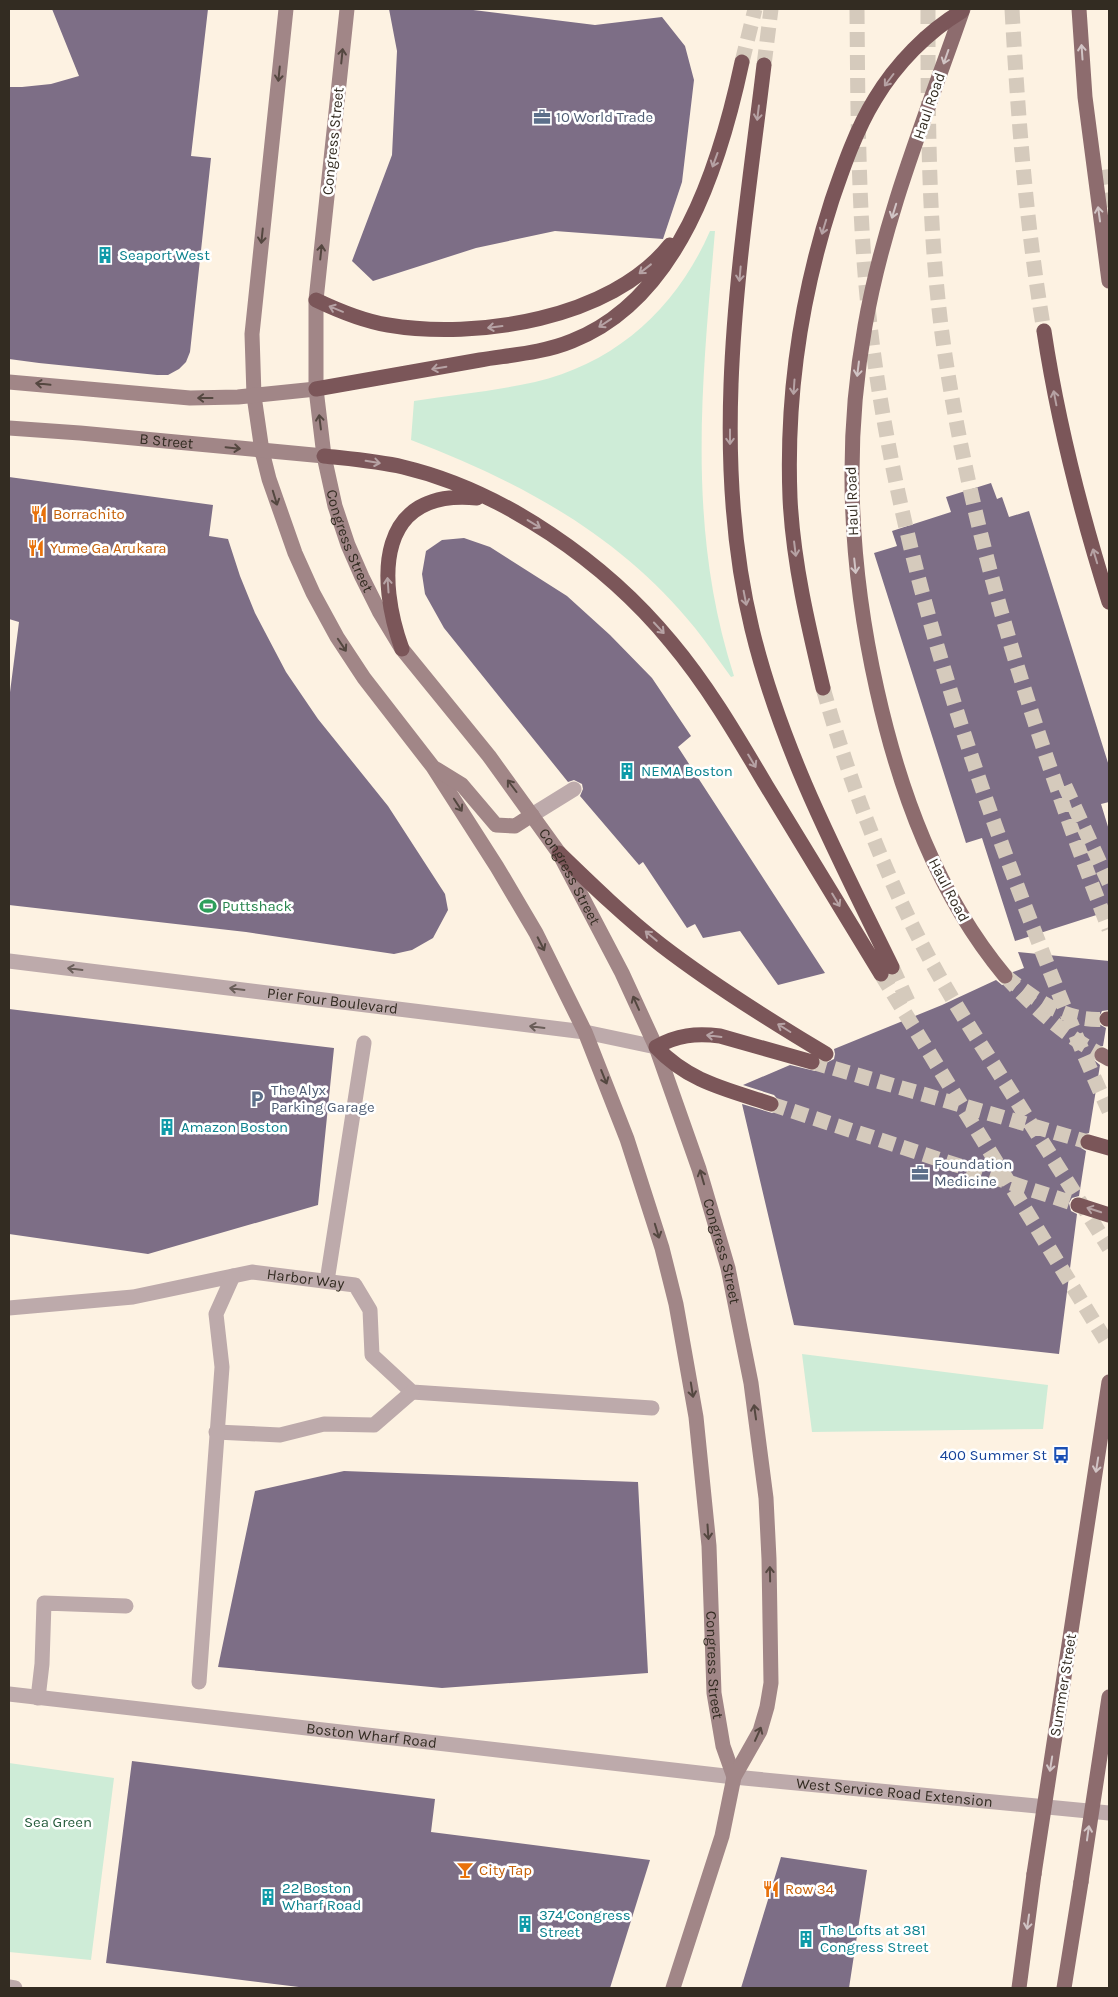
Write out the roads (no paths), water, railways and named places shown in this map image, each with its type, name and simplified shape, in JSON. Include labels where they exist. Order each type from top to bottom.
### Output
[{"type":"highway","points":[[823,688],[801,586],[790,498],[790,448],[794,379],[808,288],[818,247],[838,182],[862,122],[876,97],[920,42],[963,9]]},
{"type":"highway","points":[[316,389],[547,349],[584,336],[620,313],[646,289],[671,256],[697,204],[722,142],[742,62]]},
{"type":"highway","points":[[324,456],[362,460],[404,468],[448,482],[492,501],[540,528],[586,560],[630,599],[670,641],[695,672],[886,970],[782,730],[752,629],[738,555],[731,486],[732,375],[743,243],[764,65]]},
{"type":"highway","points":[[316,300],[367,320],[386,325],[423,329],[484,328],[548,317],[597,298],[641,272],[665,250],[687,222],[697,204]]},
{"type":"highway","points":[[1044,331],[1059,420],[1078,495],[1109,602]]},
{"type":"highway","points":[[402,649],[392,619],[388,587],[388,562],[397,532],[408,517],[433,501],[443,498],[467,497],[492,501]]},
{"type":"highway","points":[[559,854],[599,892],[660,944],[763,1015],[826,1054]]},
{"type":"highway","points":[[770,1104],[702,1081],[669,1061],[656,1047],[667,1040],[685,1035],[711,1035],[812,1062]]},
{"type":"highway","points":[[1088,1142],[1109,1148]]},
{"type":"highway","points":[[1078,1205],[1109,1215]]},
{"type":"main road","name":"Congress Street","points":[[286,9],[252,334],[254,396],[262,450],[279,513],[313,593],[337,638],[364,678],[433,767],[497,867],[536,933],[585,1032],[607,1085],[645,1191],[676,1304],[696,1417],[709,1546],[714,1693],[723,1746],[734,1777]]},
{"type":"main road","name":"Congress Street","points":[[347,9],[316,300],[316,389],[324,456],[335,506],[348,545],[379,611],[402,649],[490,756],[532,815],[559,854],[606,940],[656,1047],[699,1169],[728,1268],[751,1383],[766,1498],[770,1576],[770,1682],[767,1707],[760,1731],[734,1777],[722,1836],[673,1988]]},
{"type":"main road","name":"Haul Road","points":[[963,9],[899,194],[872,292],[860,354],[853,416],[852,510],[857,580],[867,648],[883,720],[905,791],[932,861],[957,909],[982,948],[1005,976]]},
{"type":"main road","points":[[1079,9],[1085,97],[1109,281]]},
{"type":"main road","points":[[9,382],[190,398],[254,396],[316,389]]},
{"type":"main road","name":"B Street","points":[[9,428],[324,456]]},
{"type":"main road","points":[[433,767],[462,785],[496,825],[514,826],[532,815]]},
{"type":"main road","name":"Summer Street","points":[[1019,1988],[1034,1874],[1109,1382]]},
{"type":"main road","points":[[1064,1988],[1109,1697]]},
{"type":"street","points":[[532,815],[574,789]]},
{"type":"street","name":"Pier Four Boulevard","points":[[9,960],[585,1032],[656,1047]]},
{"type":"street","points":[[327,1281],[364,1043]]},
{"type":"street","name":"Harbor Way","points":[[9,1308],[133,1297],[252,1272],[355,1284],[370,1310],[372,1355],[412,1392]]},
{"type":"street","points":[[199,1682],[222,1367],[216,1314],[233,1276]]},
{"type":"street","points":[[216,1432],[280,1435],[324,1424],[374,1425],[412,1392],[652,1408]]},
{"type":"street","points":[[38,1698],[42,1664],[44,1603],[126,1606]]},
{"type":"street","name":"Boston Wharf Road","points":[[9,1694],[734,1777]]},
{"type":"street","name":"West Service Road Extension","points":[[734,1777],[1109,1813]]},
{"type":"street","points":[[9,1988],[15,1988]]},
{"type":"tunnel","points":[[742,62],[755,9]]},
{"type":"tunnel","points":[[764,65],[771,9]]},
{"type":"tunnel","points":[[857,9],[860,187],[865,275],[875,364],[897,489],[928,613],[964,735],[1006,856],[1055,985],[1109,1111]]},
{"type":"tunnel","points":[[928,9],[930,182],[935,269],[945,355],[958,429],[973,502],[1011,646],[1057,789],[1109,929]]},
{"type":"tunnel","points":[[1012,9],[1023,171],[1044,331]]},
{"type":"tunnel","points":[[1102,170],[1109,218]]},
{"type":"tunnel","points":[[823,688],[845,759],[870,829],[899,898],[916,932],[959,1009],[1109,1248]]},
{"type":"tunnel","points":[[1065,786],[1109,883]]},
{"type":"tunnel","points":[[892,967],[910,1006]]},
{"type":"tunnel","points":[[881,974],[1109,1346]]},
{"type":"tunnel","points":[[1005,976],[1027,999],[1062,1030],[1102,1055]]},
{"type":"tunnel","points":[[1005,976],[1052,1008],[1078,1017],[1107,1019]]},
{"type":"tunnel","points":[[812,1062],[1088,1142]]},
{"type":"tunnel","points":[[771,1104],[1078,1205]]},
{"type":"place","name":"10 World Trade","points":[[542,117]]},
{"type":"place","name":"Seaport West","points":[[105,255]]},
{"type":"place","name":"Borrachito","points":[[39,514]]},
{"type":"place","name":"Yume Ga Arukara","points":[[36,548]]},
{"type":"place","name":"NEMA Boston","points":[[627,771]]},
{"type":"place","name":"Puttshack","points":[[208,906]]},
{"type":"place","name":"The Alyx Parking Garage","points":[[257,1099]]},
{"type":"place","name":"Amazon Boston","points":[[167,1127]]},
{"type":"place","name":"Foundation Medicine","points":[[920,1173]]},
{"type":"place","name":"400 Summer St","points":[[1061,1455]]},
{"type":"place","name":"City Tap","points":[[465,1870]]},
{"type":"place","name":"Row 34","points":[[771,1889]]},
{"type":"place","name":"22 Boston Wharf Road","points":[[268,1897]]},
{"type":"place","name":"374 Congress Street","points":[[525,1924]]},
{"type":"place","name":"The Lofts at 381 Congress Street","points":[[806,1939]]},
{"type":"park label","name":"Sea Green","points":[[58,1822]]}]
